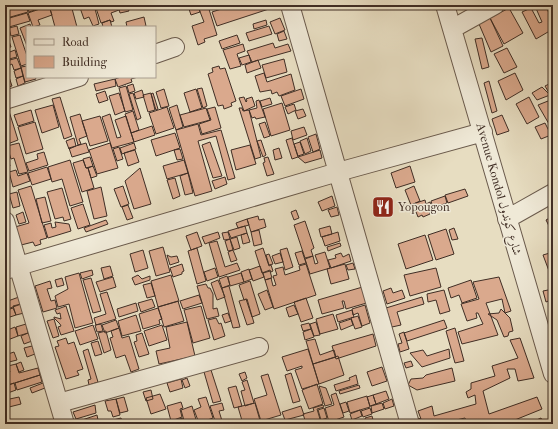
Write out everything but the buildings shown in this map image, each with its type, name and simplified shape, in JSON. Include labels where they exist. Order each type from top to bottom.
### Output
[{"type":"street","points":[[290,5],[410,424]]},
{"type":"street","name":"Avenue Kondol شارع كوندول","points":[[445,5],[553,374]]},
{"type":"street","points":[[452,29],[495,5]]},
{"type":"street","points":[[156,54],[175,47]]},
{"type":"street","points":[[5,100],[76,78]]},
{"type":"street","points":[[12,269],[338,172],[483,132]]},
{"type":"street","points":[[507,219],[553,194]]},
{"type":"street","points":[[5,222],[12,269],[65,424]]},
{"type":"street","points":[[59,403],[259,347]]},
{"type":"place","name":"Yopougon","points":[[383,207]]}]
